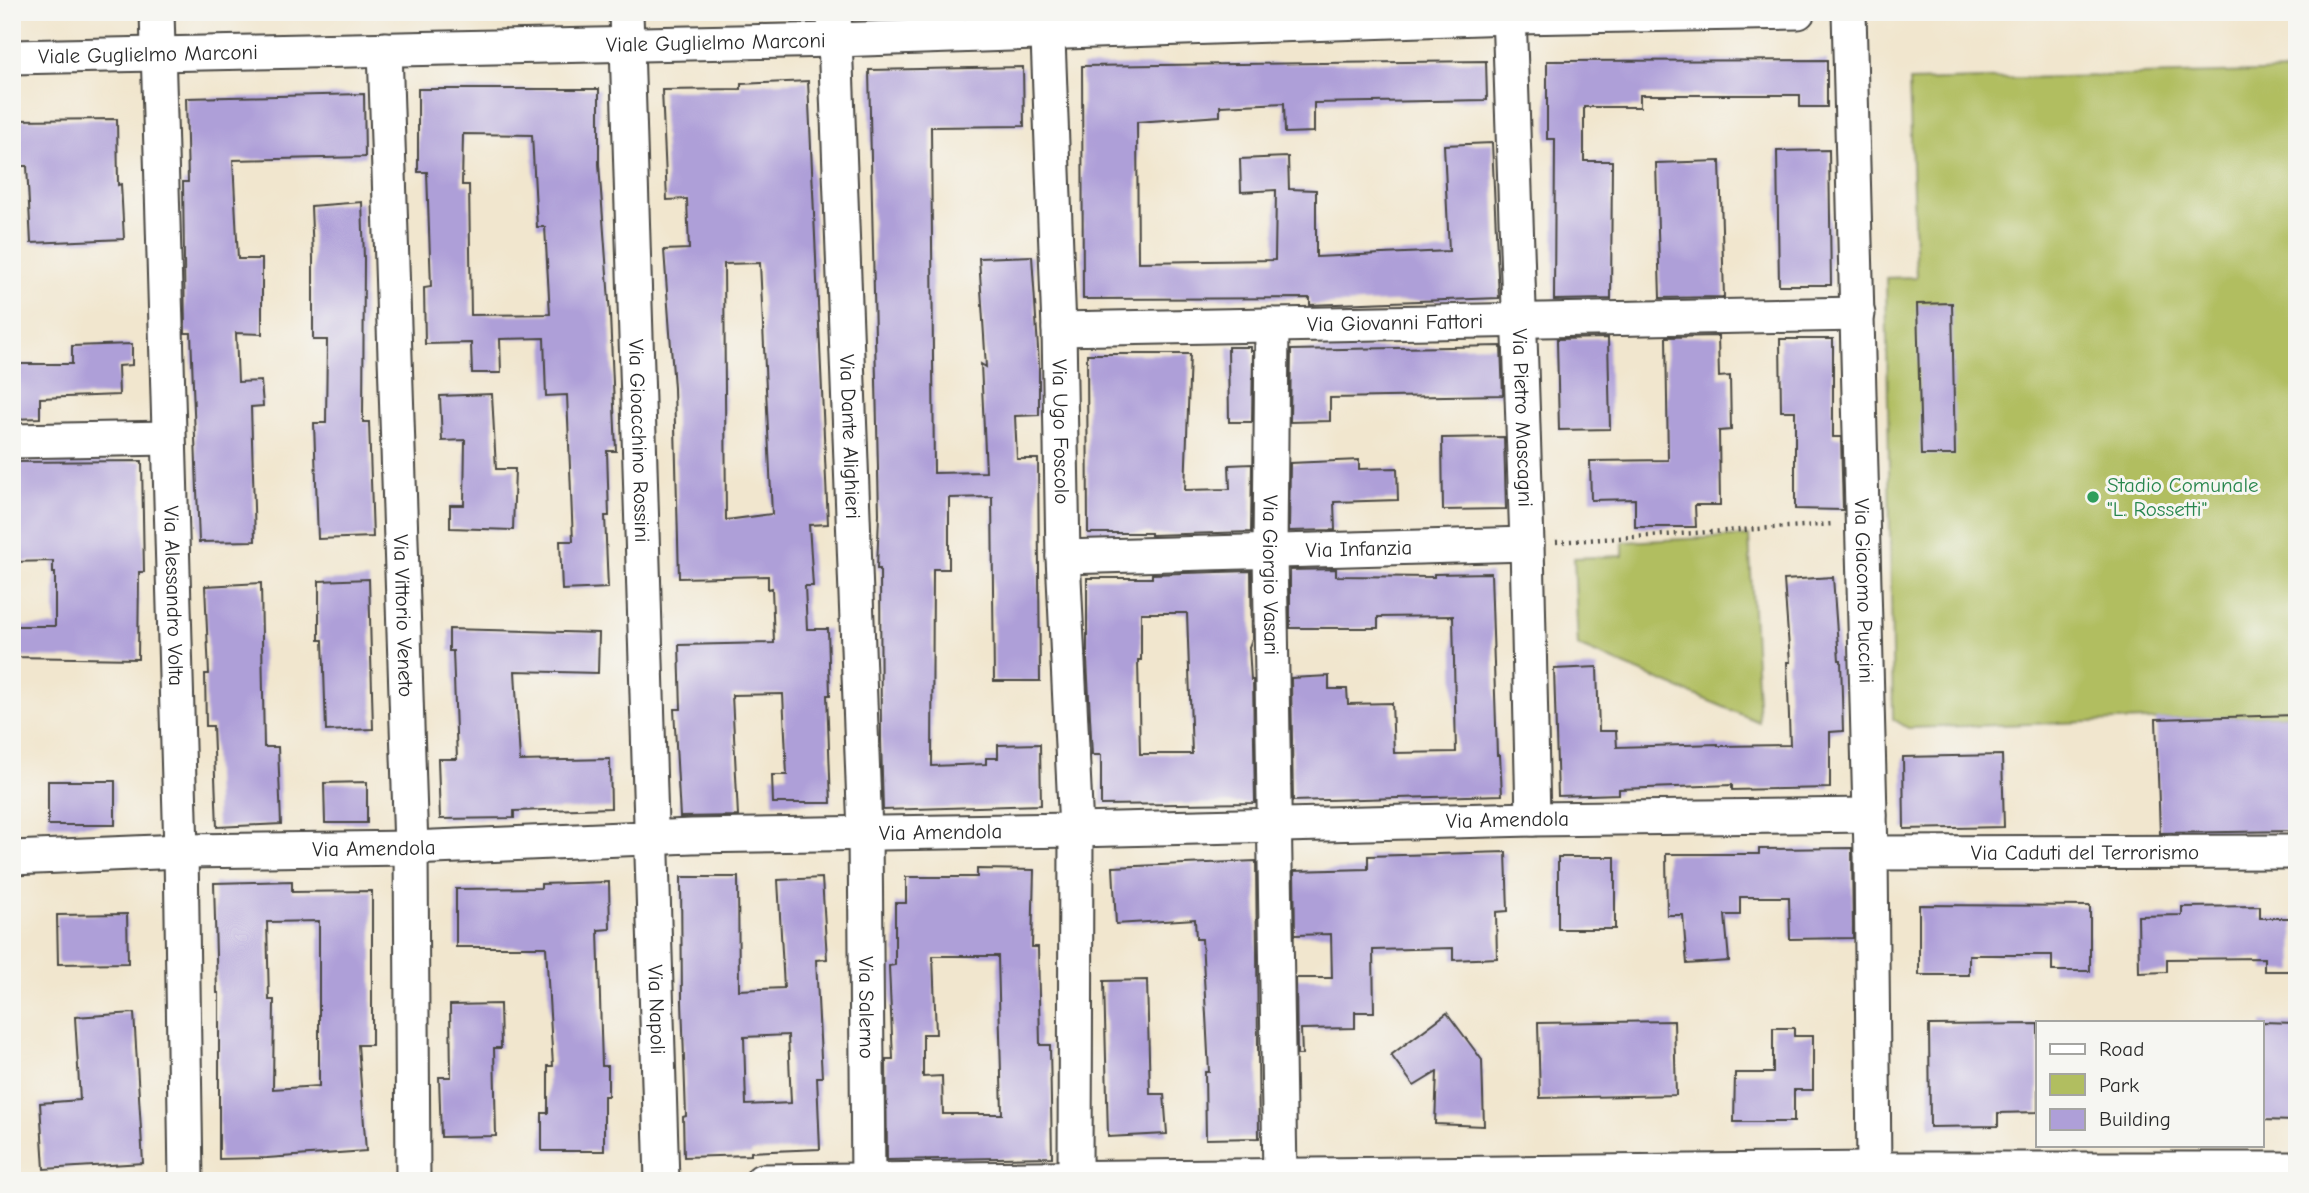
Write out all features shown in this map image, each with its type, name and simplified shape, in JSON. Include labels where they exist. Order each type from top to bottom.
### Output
[{"type":"street","name":"Via Alessandro Volta","points":[[157,12],[181,851],[186,1181]]},
{"type":"street","name":"Viale Guglielmo Marconi","points":[[12,57],[385,49],[627,28],[1798,12]]},
{"type":"street","name":"Via Giacomo Puccini","points":[[1849,12],[1871,852],[1874,1169]]},
{"type":"street","name":"Via Pietro Mascagni","points":[[1509,15],[1527,544],[1533,819]]},
{"type":"street","name":"Via Ugo Foscolo","points":[[1048,22],[1059,329],[1063,557],[1076,830],[1075,1178]]},
{"type":"street","name":"Via Dante Alighieri","points":[[834,26],[865,833]]},
{"type":"street","name":"Via Gioacchino Rossini","points":[[627,28],[653,837]]},
{"type":"street","name":"Via Vittorio Veneto","points":[[385,49],[411,848],[414,1181]]},
{"type":"street","name":"Via Giovanni Fattori","points":[[1059,329],[1858,314]]},
{"type":"street","name":"Via Giorgio Vasari","points":[[1272,325],[1270,552],[1280,1176]]},
{"type":"street","points":[[12,441],[168,438]]},
{"type":"street","name":"Via Infanzia","points":[[1063,557],[1527,544]]},
{"type":"street","name":"Via Amendola","points":[[12,858],[181,851],[411,848],[653,837],[1870,815]]},
{"type":"street","name":"Via Salerno","points":[[865,833],[868,1180]]},
{"type":"street","name":"Via Napoli","points":[[653,837],[662,1181]]},
{"type":"street","name":"Via Caduti del Terrorismo","points":[[1871,852],[2297,852]]},
{"type":"street","points":[[762,1181],[1874,1169],[2297,1169]]},
{"type":"path","points":[[1527,544],[1863,522]]},
{"type":"green space","name":"Stadio Comunale \"L. Rossetti\"","points":[[2297,71],[2297,715],[1908,728],[1893,719],[1886,278],[1916,277],[1909,81]]},
{"type":"green space","points":[[1749,536],[1759,722],[1578,646],[1574,558],[1623,556],[1623,542]]},
{"type":"building","points":[[1827,60],[1827,107],[1800,107],[1800,95],[1640,95],[1640,107],[1584,107],[1584,161],[1612,161],[1611,299],[1554,300],[1555,139],[1547,139],[1547,61]]},
{"type":"building","points":[[1486,61],[1487,100],[1314,103],[1314,132],[1285,133],[1284,103],[1220,106],[1220,116],[1137,122],[1138,262],[1275,260],[1276,190],[1241,192],[1240,159],[1288,157],[1289,189],[1316,190],[1316,257],[1449,251],[1444,145],[1492,143],[1499,298],[1310,305],[1310,298],[1083,299],[1082,66]]},
{"type":"building","points":[[1023,67],[1024,126],[931,127],[934,473],[986,472],[981,364],[986,367],[979,258],[1032,256],[1039,364],[1039,415],[1015,416],[1017,459],[1038,459],[1040,681],[994,681],[992,497],[949,498],[949,569],[933,569],[932,766],[986,764],[986,758],[998,758],[998,745],[1040,744],[1041,805],[883,810],[869,70]]},
{"type":"building","points":[[808,81],[828,524],[809,525],[813,586],[805,586],[807,629],[828,629],[830,695],[827,695],[831,803],[773,803],[772,775],[787,775],[783,694],[732,695],[738,816],[680,817],[674,709],[681,709],[679,645],[774,643],[772,588],[768,589],[768,576],[679,578],[674,388],[664,250],[689,249],[687,199],[667,200],[662,90],[741,89],[741,84]],"holes":[[[760,263],[772,514],[726,520],[724,264]]]},
{"type":"building","points":[[418,89],[599,89],[599,164],[616,451],[607,451],[609,516],[605,516],[608,588],[562,590],[560,541],[573,541],[567,395],[546,396],[544,338],[500,339],[501,373],[472,373],[471,343],[425,344],[424,288],[431,287],[427,172],[418,172]],"holes":[[[463,134],[532,135],[537,227],[545,227],[550,314],[471,315],[469,185],[462,185]]]},
{"type":"building","points":[[364,94],[365,157],[233,160],[238,259],[262,259],[262,334],[236,333],[238,382],[261,381],[263,406],[251,407],[255,541],[199,542],[191,333],[185,333],[183,182],[188,182],[186,98]]},
{"type":"building","points":[[117,119],[118,185],[121,184],[124,239],[31,243],[27,166],[12,166],[12,120]]},
{"type":"building","points":[[1829,150],[1831,285],[1779,285],[1777,151]]},
{"type":"building","points":[[1720,161],[1724,297],[1660,298],[1656,163]]},
{"type":"building","points":[[362,202],[363,422],[369,422],[373,537],[318,539],[314,423],[326,423],[327,340],[313,340],[311,206]]},
{"type":"building","points":[[1952,303],[1955,455],[1921,455],[1917,304]]},
{"type":"building","points":[[1718,336],[1719,377],[1730,376],[1731,430],[1719,431],[1720,505],[1695,505],[1696,527],[1635,527],[1635,499],[1591,500],[1590,461],[1668,460],[1666,337]]},
{"type":"building","points":[[1608,338],[1610,429],[1559,430],[1557,339]]},
{"type":"building","points":[[1780,339],[1833,339],[1833,437],[1841,437],[1843,510],[1795,509],[1795,411],[1781,411]]},
{"type":"building","points":[[132,344],[132,365],[118,366],[119,395],[40,398],[40,418],[12,419],[12,364],[72,364],[72,346]]},
{"type":"building","points":[[1501,346],[1503,395],[1330,398],[1330,421],[1290,422],[1291,350]]},
{"type":"building","points":[[1228,347],[1251,347],[1253,351],[1252,422],[1229,422]]},
{"type":"building","points":[[1087,354],[1190,354],[1185,490],[1230,489],[1229,465],[1252,464],[1251,532],[1151,535],[1088,533]]},
{"type":"building","points":[[492,394],[496,469],[515,469],[513,530],[450,528],[450,505],[464,505],[465,440],[442,441],[440,396]]},
{"type":"building","points":[[1504,437],[1506,509],[1443,510],[1442,438]]},
{"type":"building","points":[[1359,460],[1359,469],[1397,468],[1398,500],[1334,502],[1335,530],[1289,531],[1290,463]]},
{"type":"building","points":[[142,461],[144,572],[139,572],[138,659],[12,657],[12,626],[55,626],[55,573],[53,561],[12,562],[12,462]]},
{"type":"building","points":[[1336,569],[1336,576],[1434,577],[1434,574],[1491,573],[1497,755],[1500,755],[1502,795],[1293,801],[1291,678],[1329,676],[1329,689],[1347,689],[1348,704],[1392,703],[1394,753],[1456,752],[1453,616],[1378,617],[1378,628],[1290,628],[1290,570]]},
{"type":"building","points":[[1251,571],[1252,639],[1249,647],[1253,680],[1255,803],[1101,805],[1101,755],[1092,755],[1087,660],[1087,578],[1152,578],[1152,574]],"holes":[[[1141,613],[1187,613],[1192,754],[1140,754],[1138,660],[1141,660]]]},
{"type":"building","points":[[1833,577],[1841,660],[1843,731],[1830,732],[1830,788],[1732,790],[1732,785],[1619,789],[1619,794],[1558,796],[1554,669],[1597,667],[1599,731],[1616,731],[1617,747],[1790,745],[1787,662],[1790,662],[1784,580]]},
{"type":"building","points":[[369,579],[373,729],[326,731],[323,640],[319,640],[319,581]]},
{"type":"building","points":[[261,583],[264,747],[278,747],[281,824],[217,827],[213,726],[206,726],[205,674],[209,674],[205,586]]},
{"type":"building","points":[[449,629],[599,633],[598,673],[515,671],[520,761],[610,759],[611,808],[514,811],[514,818],[440,819],[438,759],[457,759],[453,651],[449,651]]},
{"type":"building","points":[[2297,715],[2297,831],[2160,833],[2156,719]]},
{"type":"building","points":[[2002,755],[2004,827],[1904,829],[1903,757]]},
{"type":"building","points":[[48,781],[115,781],[115,825],[48,825]]},
{"type":"building","points":[[367,782],[367,823],[325,823],[324,783]]},
{"type":"building","points":[[1852,848],[1853,938],[1790,939],[1789,897],[1740,897],[1740,915],[1725,915],[1729,961],[1687,964],[1683,915],[1667,915],[1666,854],[1759,854],[1759,849]]},
{"type":"building","points":[[1506,852],[1508,911],[1496,912],[1497,958],[1453,960],[1453,948],[1373,950],[1374,1012],[1355,1012],[1355,1028],[1301,1029],[1302,1055],[1297,1055],[1296,978],[1332,978],[1331,934],[1295,935],[1294,871],[1368,869],[1368,856]]},
{"type":"building","points":[[1558,857],[1615,857],[1615,929],[1558,929]]},
{"type":"building","points":[[1256,861],[1259,1138],[1206,1139],[1205,1072],[1209,1072],[1202,939],[1196,939],[1195,919],[1116,924],[1113,867]]},
{"type":"building","points":[[977,869],[1034,870],[1032,947],[1038,947],[1040,1045],[1050,1045],[1052,1157],[887,1160],[886,1059],[893,1059],[889,966],[895,965],[895,903],[906,903],[906,877],[977,877]],"holes":[[[933,956],[998,956],[1002,1114],[943,1114],[942,1076],[923,1077],[923,1034],[936,1034]]]},
{"type":"building","points":[[681,877],[738,877],[739,990],[784,988],[778,880],[822,878],[827,959],[816,960],[822,1077],[817,1077],[820,1149],[684,1157],[683,1117],[686,1116]],"holes":[[[788,1035],[791,1103],[746,1105],[744,1037]]]},
{"type":"building","points":[[292,881],[292,892],[372,891],[372,1045],[358,1045],[366,1151],[219,1159],[219,993],[214,883]],"holes":[[[319,921],[319,1086],[273,1089],[274,1000],[269,1000],[267,922]]]},
{"type":"building","points":[[609,882],[610,929],[598,930],[602,1066],[608,1066],[608,1096],[604,1096],[604,1151],[542,1151],[542,1113],[548,1113],[548,1066],[553,1066],[546,947],[456,947],[456,889],[541,888],[541,884]]},
{"type":"building","points":[[1919,905],[2090,906],[2090,971],[2052,971],[2052,955],[1969,955],[1969,975],[1919,975]]},
{"type":"building","points":[[2260,906],[2260,918],[2293,918],[2294,971],[2264,971],[2264,958],[2167,959],[2167,972],[2139,973],[2138,916],[2182,915],[2182,907]]},
{"type":"building","points":[[127,914],[128,963],[58,964],[57,915]]},
{"type":"building","points":[[1147,980],[1150,1094],[1164,1094],[1167,1134],[1108,1137],[1104,981]]},
{"type":"building","points":[[500,1004],[501,1048],[494,1048],[496,1136],[441,1137],[439,1077],[451,1077],[450,1005]]},
{"type":"building","points":[[134,1013],[143,1163],[44,1169],[40,1103],[80,1100],[75,1017]]},
{"type":"building","points":[[1447,1013],[1482,1060],[1484,1126],[1435,1124],[1437,1072],[1414,1086],[1391,1055]]},
{"type":"building","points":[[1674,1021],[1676,1095],[1540,1098],[1538,1023]]},
{"type":"building","points":[[2264,1022],[2297,1023],[2297,1121],[2264,1120]]},
{"type":"building","points":[[2036,1024],[2036,1112],[1998,1113],[1998,1126],[1930,1127],[1929,1025]]},
{"type":"building","points":[[1773,1028],[1794,1028],[1794,1036],[1813,1036],[1813,1090],[1794,1090],[1794,1122],[1734,1122],[1735,1073],[1773,1073]]},
{"type":"place","name":"Stadio Comunale \"L. Rossetti\"","points":[[2093,497]]}]
